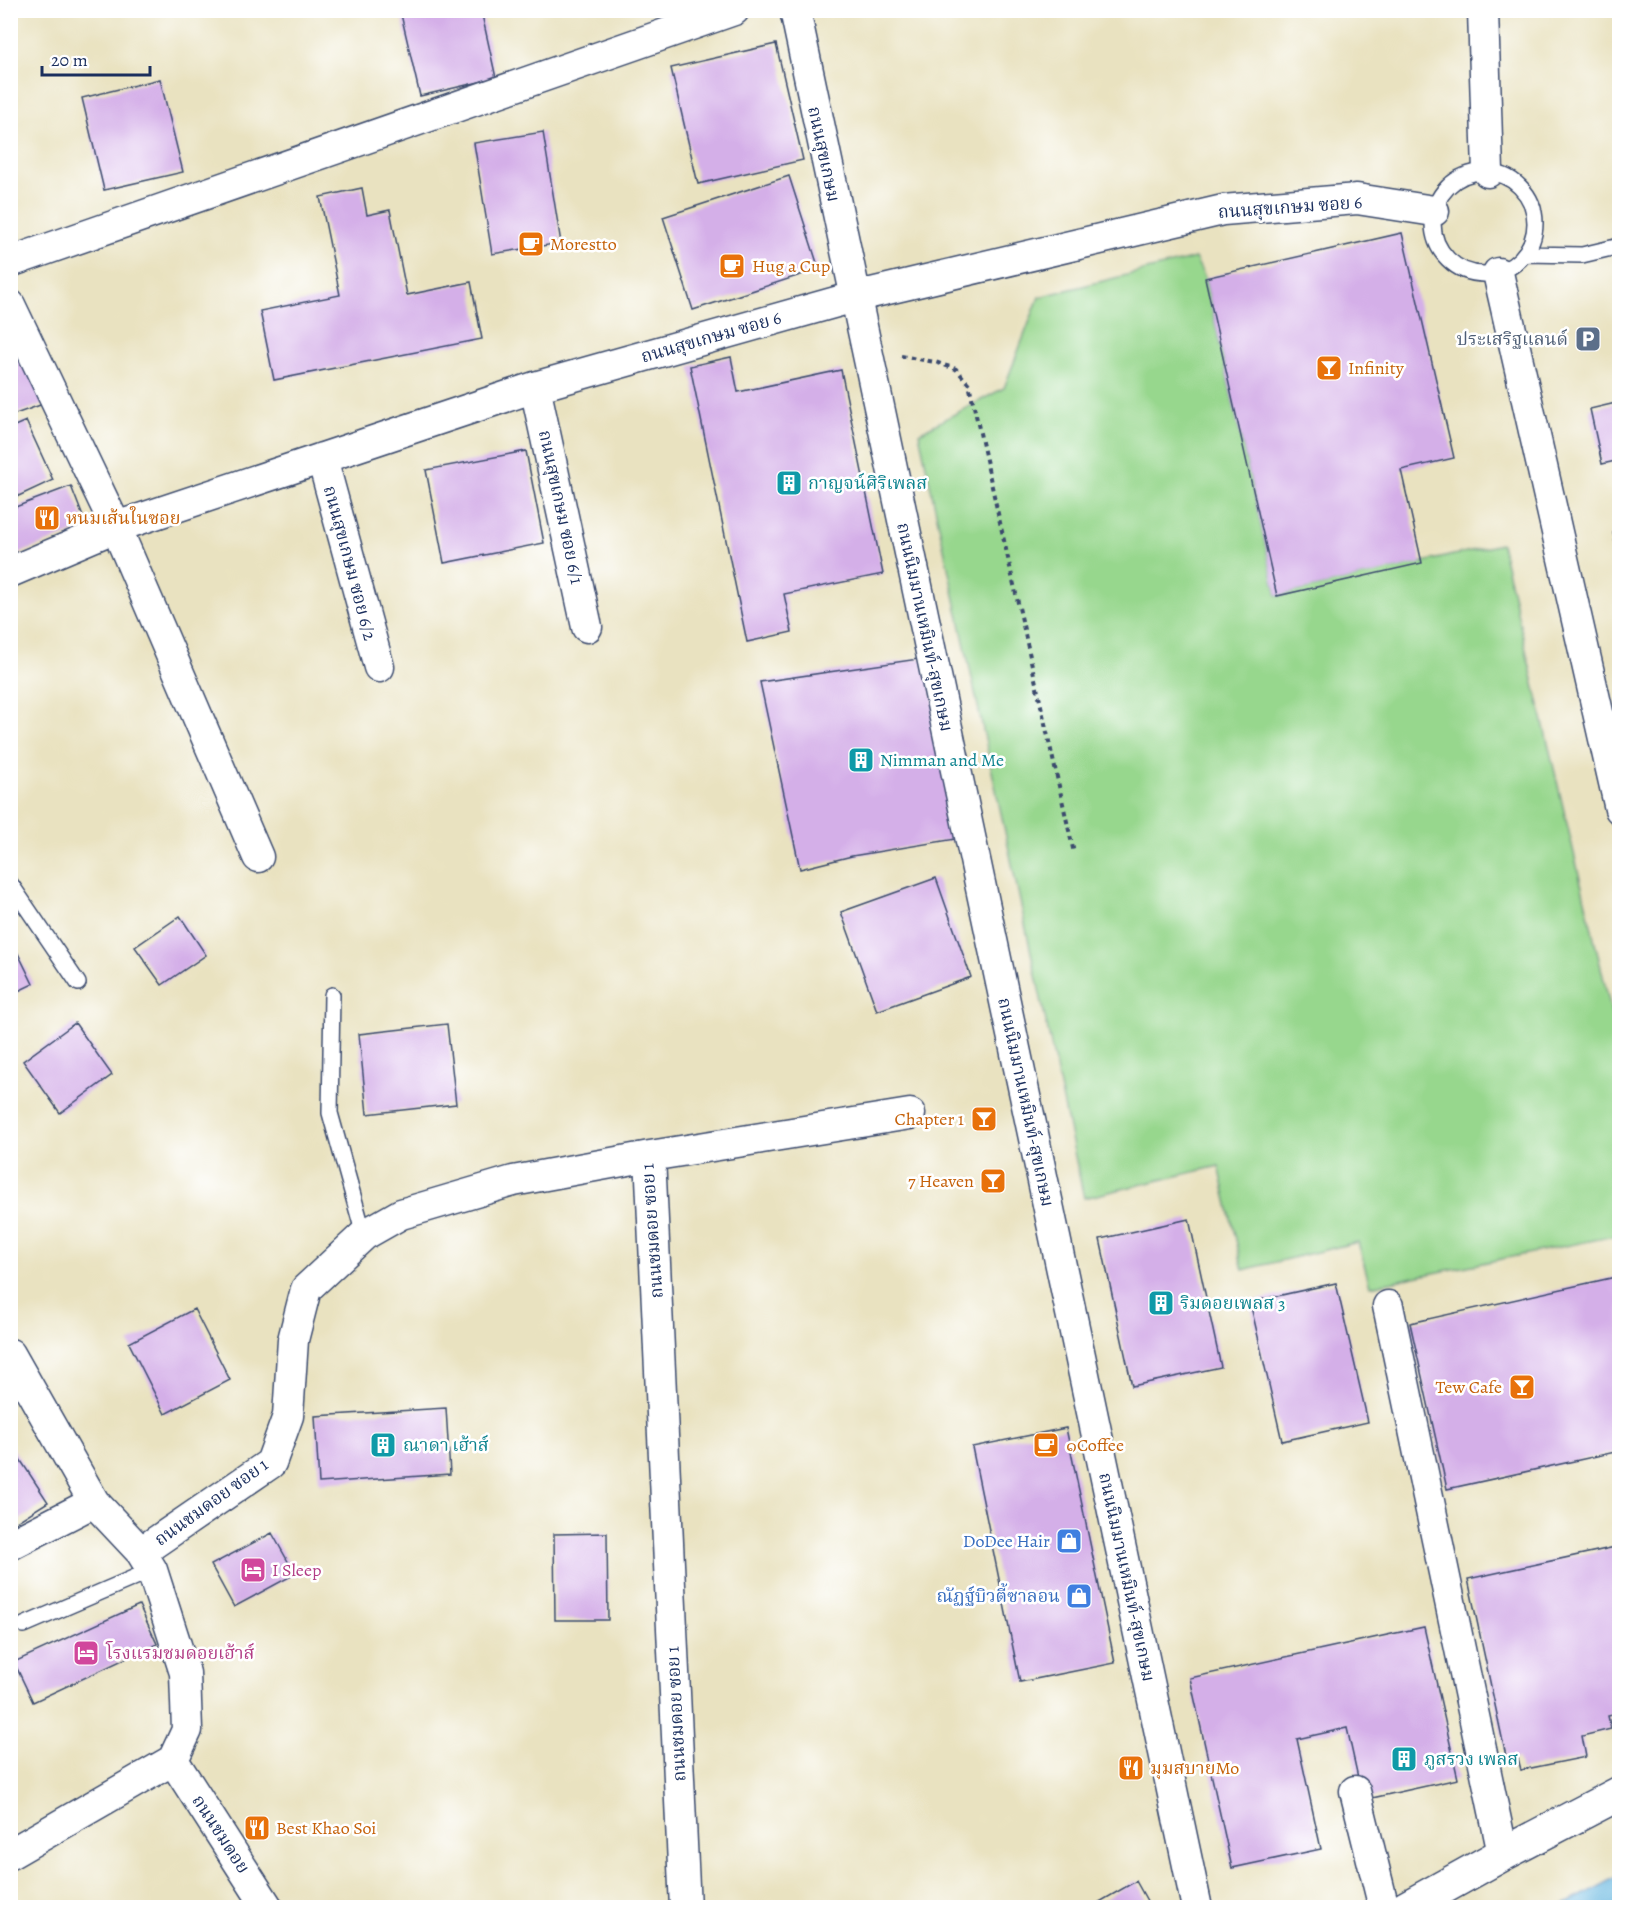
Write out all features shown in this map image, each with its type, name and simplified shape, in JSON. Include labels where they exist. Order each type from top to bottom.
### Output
[{"type":"main road","points":[[1406,1908],[1620,1793]]},
{"type":"street","points":[[10,262],[734,10]]},
{"type":"street","name":"ถนนสุขเกษม","points":[[795,10],[854,297]]},
{"type":"street","points":[[1483,10],[1488,172]]},
{"type":"street","name":"ถนนสุขเกษม ซอย 6","points":[[10,572],[116,527],[535,387],[854,297],[1223,210],[1357,199],[1434,211]]},
{"type":"street","points":[[1498,273],[1620,809]]},
{"type":"street","name":"ถนนนิมมานเหมินท์-สุขเกษม","points":[[854,297],[1197,1908]]},
{"type":"street","points":[[10,305],[116,527],[258,857]]},
{"type":"street","name":"ถนนสุขเกษม ซอย 6/1","points":[[535,387],[587,627]]},
{"type":"street","name":"ถนนสุขเกษม ซอย 6/2","points":[[322,458],[379,667]]},
{"type":"street","points":[[650,1156],[910,1114]]},
{"type":"street","name":"ถนนชมดอย ซอย 1","points":[[147,1561],[270,1463],[288,1416],[293,1340],[306,1289],[364,1235],[401,1214],[513,1181],[650,1156],[685,1908]]},
{"type":"street","points":[[1388,1306],[1503,1854]]},
{"type":"street","points":[[10,1354],[94,1502],[147,1561],[185,1672],[187,1730],[173,1760],[10,1854]]},
{"type":"street","points":[[10,1545],[94,1502]]},
{"type":"street","name":"ถนนชมดอย","points":[[173,1760],[268,1908]]},
{"type":"street","points":[[1355,1791],[1384,1908]]},
{"type":"lane","points":[[1488,172],[1503,175],[1517,183],[1527,195],[1534,209],[1536,225],[1533,241],[1525,255],[1513,266],[1498,273],[1483,276],[1468,273],[1443,255],[1436,241],[1433,226],[1434,211],[1439,197],[1460,177],[1488,172]]},
{"type":"lane","points":[[1525,255],[1582,255],[1620,246]]},
{"type":"lane","points":[[10,883],[78,982]]},
{"type":"lane","points":[[332,995],[330,1113],[364,1235]]},
{"type":"lane","points":[[24,1625],[147,1561]]},
{"type":"path","points":[[866,349],[935,362],[956,369],[969,384],[1074,853]]},
{"type":"green space","points":[[1195,258],[1205,278],[1277,596],[1501,544],[1619,1044],[1619,1235],[1370,1286],[1358,1242],[1243,1270],[1219,1166],[1084,1198],[919,433],[1004,388],[1039,297]]},
{"type":"water","points":[[1619,1876],[1619,1907],[1560,1907]]},
{"type":"building","points":[[400,10],[481,10],[496,78],[420,96]]},
{"type":"building","points":[[776,44],[803,160],[698,184],[671,68]]},
{"type":"building","points":[[160,79],[183,172],[104,190],[82,98]]},
{"type":"building","points":[[543,132],[561,243],[492,254],[474,143]]},
{"type":"building","points":[[789,176],[819,269],[693,310],[663,217]]},
{"type":"building","points":[[362,188],[367,215],[390,210],[407,295],[471,282],[482,339],[274,380],[260,311],[340,295],[320,197]]},
{"type":"building","name":"Infinity","points":[[1402,233],[1454,458],[1401,470],[1422,563],[1277,596],[1205,278]]},
{"type":"building","points":[[10,310],[46,403],[10,416]]},
{"type":"building","name":"กาญจน์ศิริเพลส","points":[[731,357],[738,392],[841,370],[883,574],[784,594],[792,632],[747,642],[690,366]]},
{"type":"building","points":[[1620,402],[1620,460],[1602,464],[1590,409]]},
{"type":"building","points":[[26,421],[53,480],[10,500],[10,428]]},
{"type":"building","points":[[526,451],[544,543],[444,563],[426,470]]},
{"type":"building","name":"หนมเส้นในซอย","points":[[71,486],[87,527],[10,557],[10,509]]},
{"type":"building","points":[[1620,532],[1620,559],[1618,559],[1613,533]]},
{"type":"building","name":"Nimman and Me","points":[[925,658],[962,838],[852,856],[800,869],[760,682]]},
{"type":"building","points":[[936,878],[971,977],[877,1011],[841,912]]},
{"type":"building","points":[[180,916],[206,955],[162,985],[135,947]]},
{"type":"building","points":[[10,937],[33,984],[10,995]]},
{"type":"building","points":[[75,1023],[112,1075],[60,1113],[23,1061]]},
{"type":"building","points":[[447,1024],[456,1104],[367,1114],[359,1034]]},
{"type":"building","name":"ริมดอยเพลส 3","points":[[1189,1219],[1221,1367],[1132,1386],[1100,1239]]},
{"type":"building","name":"Tew Cafe","points":[[1620,1276],[1620,1451],[1447,1489],[1410,1323]]},
{"type":"building","points":[[1336,1283],[1368,1422],[1282,1441],[1250,1302]]},
{"type":"building","points":[[194,1309],[230,1380],[165,1414],[129,1343]]},
{"type":"building","name":"ณาดา เฮ้าส์","points":[[446,1408],[450,1474],[319,1483],[315,1416]]},
{"type":"building","points":[[1066,1428],[1115,1663],[1020,1682],[972,1447]]},
{"type":"building","points":[[10,1444],[48,1502],[10,1526]]},
{"type":"building","name":"I Sleep","points":[[272,1533],[295,1574],[234,1607],[211,1565]]},
{"type":"building","points":[[607,1533],[608,1620],[555,1620],[554,1534]]},
{"type":"building","points":[[1620,1546],[1620,1713],[1608,1716],[1611,1729],[1582,1736],[1586,1757],[1521,1770],[1518,1758],[1507,1761],[1468,1579]]},
{"type":"building","name":"โรงแรมชมดอยเฮ้าส์","points":[[139,1605],[157,1644],[33,1702],[14,1662]]},
{"type":"building","name":"ภูสรวง เพลส","points":[[1424,1627],[1458,1779],[1363,1800],[1347,1728],[1297,1739],[1321,1849],[1232,1868],[1190,1678]]},
{"type":"building","points":[[1136,1881],[1151,1908],[1089,1908]]},
{"type":"place","name":"Morestto","points":[[531,244]]},
{"type":"place","name":"Hug a Cup","points":[[732,266]]},
{"type":"place","name":"ประเสริฐแลนด์","points":[[1588,339]]},
{"type":"place","name":"Infinity","points":[[1329,368]]},
{"type":"place","name":"กาญจน์ศิริเพลส","points":[[789,483]]},
{"type":"place","name":"หนมเส้นในซอย","points":[[47,518]]},
{"type":"place","name":"Nimman and Me","points":[[861,760]]},
{"type":"place","name":"Chapter 1","points":[[984,1119]]},
{"type":"place","name":"7 Heaven","points":[[993,1181]]},
{"type":"place","name":"ริมดอยเพลส 3","points":[[1161,1303]]},
{"type":"place","name":"Tew Cafe","points":[[1522,1387]]},
{"type":"place","name":"ณาดา เฮ้าส์","points":[[383,1445]]},
{"type":"place","name":"๑Coffee","points":[[1046,1445]]},
{"type":"place","name":"DoDee Hair","points":[[1069,1541]]},
{"type":"place","name":"I Sleep","points":[[253,1570]]},
{"type":"place","name":"ณัฏฐ์บิวตี้ซาลอน","points":[[1079,1596]]},
{"type":"place","name":"โรงแรมชมดอยเฮ้าส์","points":[[86,1653]]},
{"type":"place","name":"ภูสรวง เพลส","points":[[1404,1759]]},
{"type":"place","name":"มุมสบายMo","points":[[1131,1768]]},
{"type":"place","name":"Best Khao Soi","points":[[257,1828]]}]
